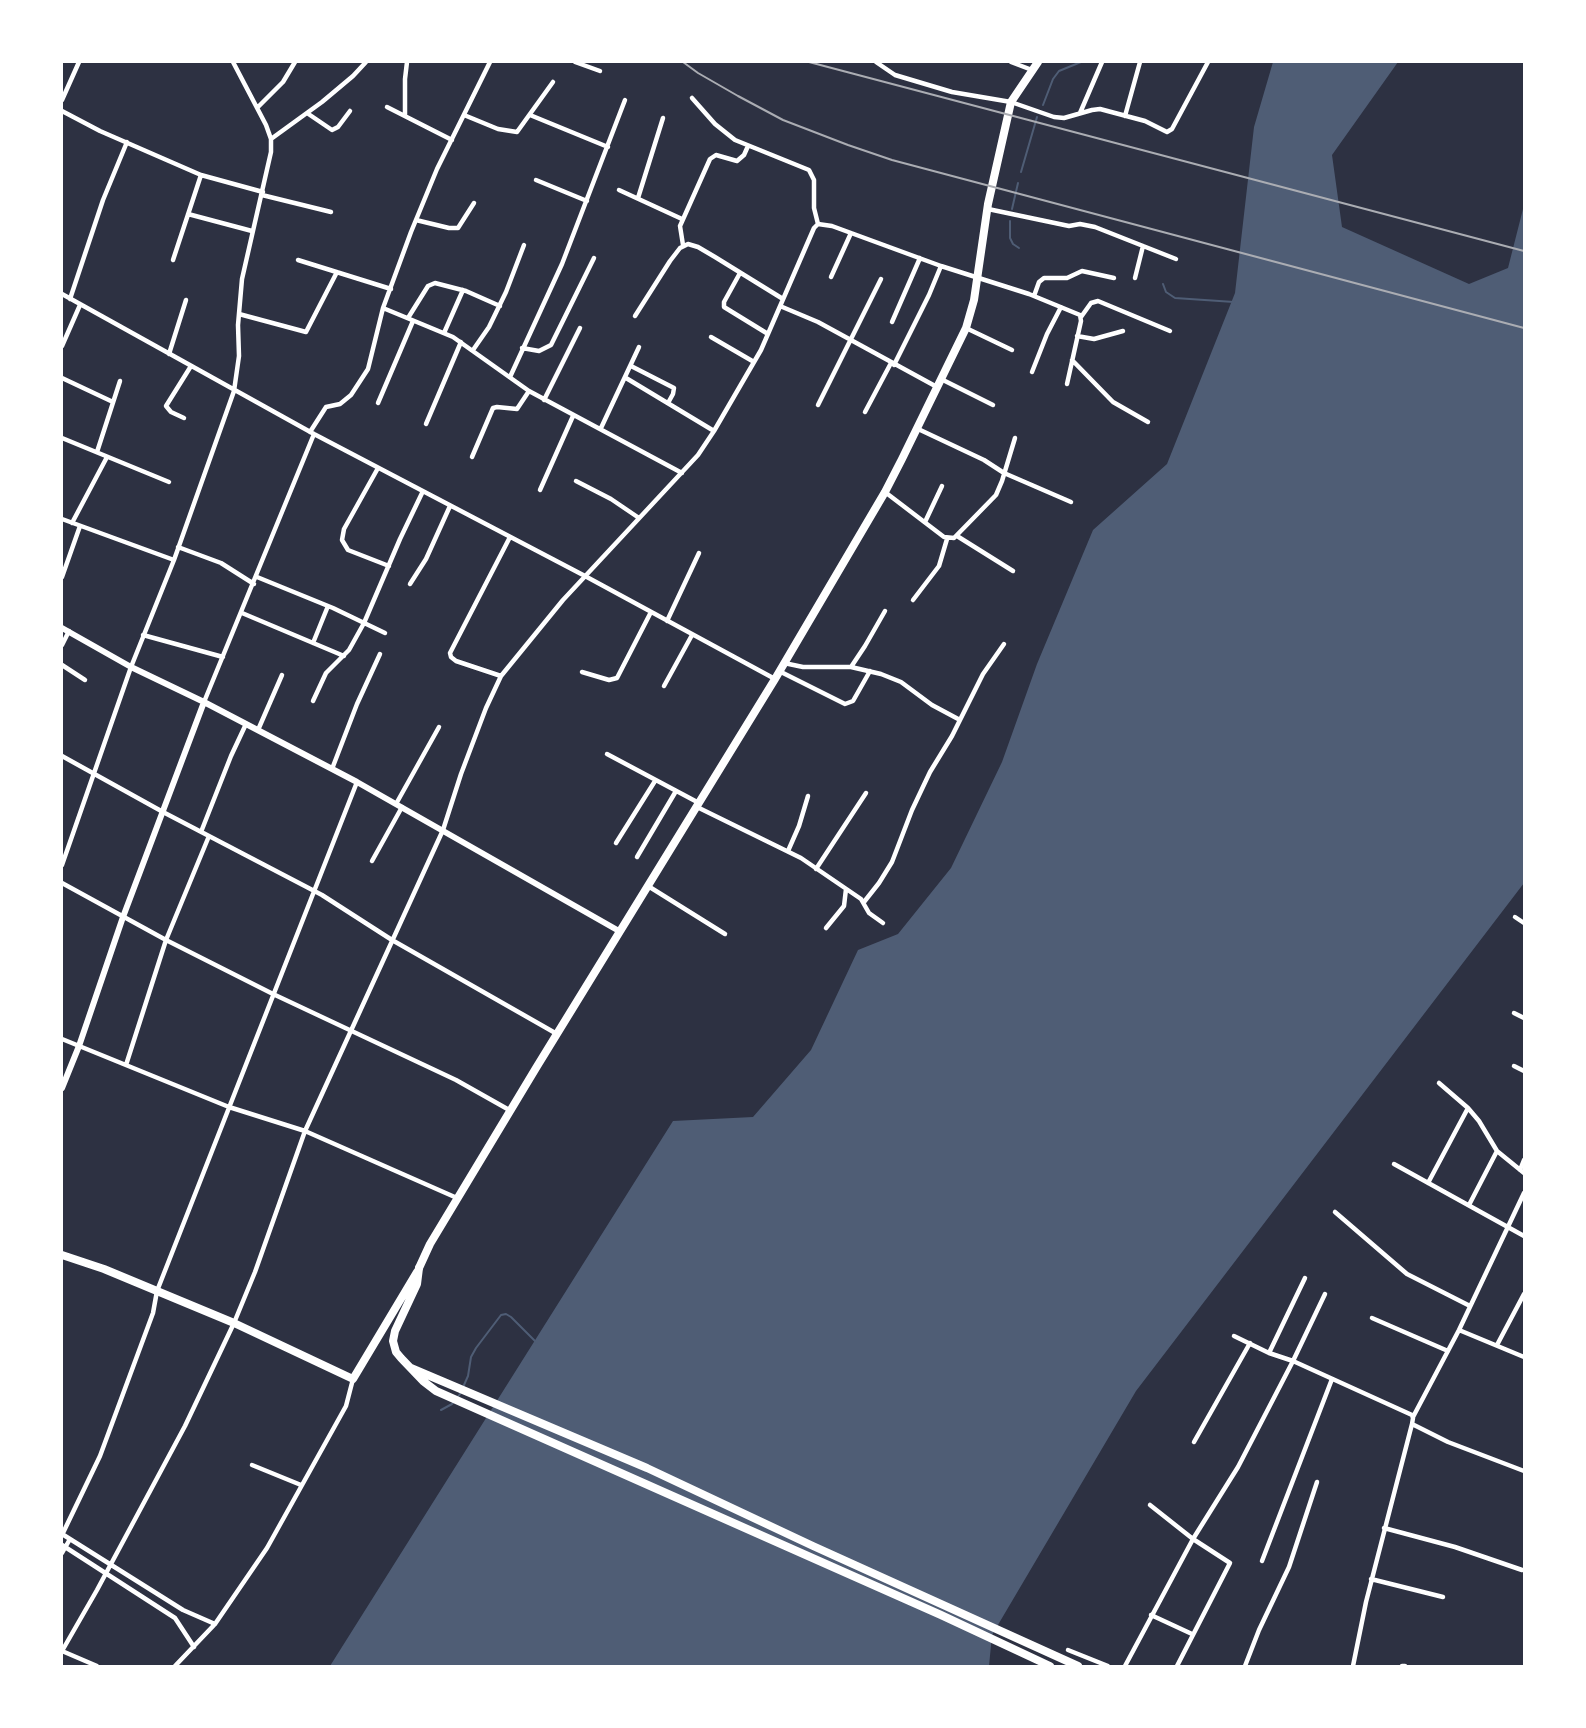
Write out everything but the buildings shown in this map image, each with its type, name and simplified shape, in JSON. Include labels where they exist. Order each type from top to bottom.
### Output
[{"type":"main road","points":[[62,1256],[104,1269],[234,1323],[353,1379],[419,1268],[457,1198],[775,680],[885,492],[966,328],[971,312],[988,207],[1010,106],[1038,62]]},
{"type":"main road","points":[[419,1268],[417,1284],[393,1336],[396,1352],[436,1391],[932,1611],[1050,1666]]},
{"type":"main road","points":[[410,1368],[647,1468],[1078,1666]]},
{"type":"street","points":[[62,100],[79,62]]},
{"type":"street","points":[[62,865],[130,667],[174,560],[234,391],[239,356],[242,279],[269,165],[270,139],[266,125],[233,62]]},
{"type":"street","points":[[256,108],[283,82],[295,62]]},
{"type":"street","points":[[270,139],[307,113],[353,76],[366,62]]},
{"type":"street","points":[[405,115],[407,62]]},
{"type":"street","points":[[62,1089],[123,917],[204,702],[257,577],[312,433],[326,408],[345,401],[357,388],[371,362],[382,308],[416,220],[490,62]]},
{"type":"street","points":[[575,62],[600,70]]},
{"type":"street","points":[[876,62],[895,75],[952,92],[1059,118],[1095,109],[1145,121],[1167,132],[1170,132],[1208,62]]},
{"type":"street","points":[[1011,62],[1032,70]]},
{"type":"street","points":[[1080,113],[1102,62]]},
{"type":"street","points":[[1125,116],[1140,62]]},
{"type":"street","points":[[464,115],[513,133],[520,130],[553,82]]},
{"type":"street","points":[[97,1666],[62,1651],[185,1426],[234,1323],[255,1272],[305,1131],[443,830],[465,763],[501,676],[585,576],[698,455],[754,362],[799,260],[818,224],[814,208],[812,172],[805,167],[748,146],[726,134],[692,98]]},
{"type":"street","points":[[510,377],[562,264],[625,100]]},
{"type":"street","points":[[387,106],[452,140]]},
{"type":"street","points":[[62,111],[201,175],[331,212]]},
{"type":"street","points":[[307,113],[332,130],[338,127],[350,111]]},
{"type":"street","points":[[530,115],[608,147]]},
{"type":"street","points":[[638,198],[663,118]]},
{"type":"street","points":[[70,299],[104,200],[127,142]]},
{"type":"street","points":[[683,245],[680,226],[682,219],[710,159],[716,155],[738,161],[748,146]]},
{"type":"street","points":[[173,260],[201,175]]},
{"type":"street","points":[[536,180],[587,201]]},
{"type":"street","points":[[619,190],[682,219]]},
{"type":"street","points":[[416,220],[458,228],[474,203]]},
{"type":"street","points":[[988,207],[1069,226],[1080,224],[1095,227],[1176,259]]},
{"type":"street","points":[[188,214],[252,231]]},
{"type":"street","points":[[818,224],[832,226],[941,266],[1034,296],[1081,317]]},
{"type":"street","points":[[831,277],[851,233]]},
{"type":"street","points":[[635,316],[670,261],[683,245],[688,244],[698,247],[783,300]]},
{"type":"street","points":[[473,350],[500,306],[524,245]]},
{"type":"street","points":[[1135,278],[1143,246]]},
{"type":"street","points":[[522,348],[539,351],[550,345],[594,258]]},
{"type":"street","points":[[892,322],[920,258]]},
{"type":"street","points":[[298,260],[391,289]]},
{"type":"street","points":[[866,412],[929,295],[941,266]]},
{"type":"street","points":[[1034,296],[1044,278],[1067,278],[1082,271],[1114,278]]},
{"type":"street","points":[[239,314],[306,332],[337,272]]},
{"type":"street","points":[[740,273],[724,302],[724,307],[768,334]]},
{"type":"street","points":[[818,405],[881,279]]},
{"type":"street","points":[[378,403],[411,320],[431,284],[463,290],[500,306]]},
{"type":"street","points":[[444,333],[463,290]]},
{"type":"street","points":[[62,294],[234,391],[585,576],[775,680]]},
{"type":"street","points":[[169,354],[186,300]]},
{"type":"street","points":[[1067,384],[1081,317],[1090,303],[1098,301],[1170,331]]},
{"type":"street","points":[[62,346],[80,305]]},
{"type":"street","points":[[780,306],[818,322],[937,387]]},
{"type":"street","points":[[1032,372],[1047,334],[1062,307]]},
{"type":"street","points":[[382,308],[461,342],[544,400],[601,428],[682,473]]},
{"type":"street","points":[[544,400],[579,328]]},
{"type":"street","points":[[966,328],[1012,350]]},
{"type":"street","points":[[1077,336],[1094,339],[1124,331]]},
{"type":"street","points":[[711,337],[754,362]]},
{"type":"street","points":[[426,423],[461,342]]},
{"type":"street","points":[[601,428],[639,347]]},
{"type":"street","points":[[1072,360],[1113,402],[1148,422]]},
{"type":"street","points":[[184,418],[171,412],[166,406],[190,366]]},
{"type":"street","points":[[631,366],[674,388],[674,394],[668,403]]},
{"type":"street","points":[[62,378],[112,402]]},
{"type":"street","points":[[626,378],[714,431]]},
{"type":"street","points":[[941,379],[993,405]]},
{"type":"street","points":[[97,452],[120,381]]},
{"type":"street","points":[[472,458],[493,408],[517,409],[529,391]]},
{"type":"street","points":[[540,490],[573,416]]},
{"type":"street","points":[[916,428],[984,460],[1004,473],[1071,502]]},
{"type":"street","points":[[62,438],[169,482]]},
{"type":"street","points":[[885,492],[948,538],[957,536],[976,513],[992,499],[1004,473],[1014,438]]},
{"type":"street","points":[[72,523],[107,457]]},
{"type":"street","points":[[378,468],[344,530],[342,540],[343,546],[348,550],[388,566]]},
{"type":"street","points":[[576,481],[611,499],[639,518]]},
{"type":"street","points":[[925,522],[942,486]]},
{"type":"street","points":[[313,701],[326,673],[353,645],[423,491]]},
{"type":"street","points":[[410,584],[431,550],[450,506]]},
{"type":"street","points":[[62,519],[174,560]]},
{"type":"street","points":[[62,577],[80,526]]},
{"type":"street","points":[[957,536],[1013,571]]},
{"type":"street","points":[[501,676],[456,661],[450,653],[510,537]]},
{"type":"street","points":[[913,600],[939,566],[948,538]]},
{"type":"street","points":[[178,547],[215,560],[254,584]]},
{"type":"street","points":[[667,621],[699,553]]},
{"type":"street","points":[[257,577],[328,606],[385,633]]},
{"type":"street","points":[[313,643],[328,606]]},
{"type":"street","points":[[851,667],[866,646],[885,610]]},
{"type":"street","points":[[582,672],[609,681],[617,678],[651,612]]},
{"type":"street","points":[[242,613],[344,656]]},
{"type":"street","points":[[62,627],[130,667],[204,702],[357,782],[619,931]]},
{"type":"street","points":[[62,645],[69,631]]},
{"type":"street","points":[[143,634],[223,657]]},
{"type":"street","points":[[664,686],[692,635]]},
{"type":"street","points":[[864,902],[892,862],[922,788],[938,756],[950,741],[983,674],[1004,644]]},
{"type":"street","points":[[332,769],[357,704],[380,654]]},
{"type":"street","points":[[784,663],[802,667],[851,667],[870,671],[901,682],[932,705],[960,720]]},
{"type":"street","points":[[62,665],[85,680]]},
{"type":"street","points":[[779,671],[845,705],[853,701],[870,671]]},
{"type":"street","points":[[258,730],[282,675]]},
{"type":"street","points":[[201,832],[246,724]]},
{"type":"street","points":[[372,861],[439,727]]},
{"type":"street","points":[[606,754],[788,851],[864,902],[869,913],[883,923]]},
{"type":"street","points":[[62,756],[313,891],[392,940],[557,1034]]},
{"type":"street","points":[[616,843],[655,781]]},
{"type":"street","points":[[215,1624],[183,1610],[62,1534],[100,1456],[153,1313],[157,1291],[357,782]]},
{"type":"street","points":[[637,857],[676,791]]},
{"type":"street","points":[[816,869],[866,793]]},
{"type":"street","points":[[788,851],[800,826],[808,796]]},
{"type":"street","points":[[126,1065],[166,940],[209,836]]},
{"type":"street","points":[[62,883],[166,940],[273,994],[456,1080],[511,1111]]},
{"type":"street","points":[[648,886],[725,933]]},
{"type":"street","points":[[826,928],[844,906],[846,889]]},
{"type":"street","points":[[1515,917],[1524,923]]},
{"type":"street","points":[[1514,1013],[1524,1018]]},
{"type":"street","points":[[62,1040],[229,1107],[305,1131],[457,1198]]},
{"type":"street","points":[[1514,1066],[1524,1071]]},
{"type":"street","points":[[1439,1083],[1468,1108],[1479,1121],[1497,1151],[1522,1172]]},
{"type":"street","points":[[1428,1183],[1468,1108]]},
{"type":"street","points":[[1469,1205],[1497,1151]]},
{"type":"street","points":[[1522,1172],[1524,1160]]},
{"type":"street","points":[[1394,1164],[1524,1236]]},
{"type":"street","points":[[1353,1666],[1371,1579],[1413,1417],[1459,1330],[1524,1193]]},
{"type":"street","points":[[1335,1212],[1407,1274],[1470,1306]]},
{"type":"street","points":[[1269,1353],[1305,1278]]},
{"type":"street","points":[[1125,1666],[1193,1539],[1238,1467],[1325,1294]]},
{"type":"street","points":[[1497,1345],[1524,1294]]},
{"type":"street","points":[[1372,1318],[1448,1351]]},
{"type":"street","points":[[1459,1330],[1524,1357]]},
{"type":"street","points":[[1234,1336],[1413,1417]]},
{"type":"street","points":[[1194,1442],[1250,1343]]},
{"type":"street","points":[[175,1666],[215,1624],[267,1548],[346,1406],[353,1379]]},
{"type":"street","points":[[1262,1560],[1332,1379]]},
{"type":"street","points":[[1412,1424],[1448,1442],[1524,1471]]},
{"type":"street","points":[[252,1465],[301,1485]]},
{"type":"street","points":[[1245,1666],[1292,1557],[1317,1482]]},
{"type":"street","points":[[1150,1505],[1193,1539],[1230,1563],[1177,1666]]},
{"type":"street","points":[[1384,1528],[1522,1570]]},
{"type":"street","points":[[62,1553],[63,1546],[70,1539]]},
{"type":"street","points":[[63,1546],[175,1618],[194,1647]]},
{"type":"street","points":[[1371,1579],[1443,1597]]},
{"type":"street","points":[[1151,1615],[1192,1634]]},
{"type":"street","points":[[1068,1650],[1107,1666]]},
{"type":"water","points":[[1273,62],[1398,62],[1332,155],[1342,227],[1469,284],[1508,268],[1524,205],[1524,883],[1136,1391],[992,1635],[989,1666],[330,1666],[673,1121],[753,1117],[811,1050],[858,950],[898,934],[951,868],[1002,762],[1037,664],[1093,530],[1167,464],[1235,293],[1254,127]]},
{"type":"waterway","points":[[1043,105],[1053,79],[1059,71],[1081,62]]},
{"type":"waterway","points":[[1021,172],[1037,117]]},
{"type":"waterway","points":[[1012,209],[1018,183]]},
{"type":"waterway","points":[[1010,221],[1010,238],[1019,248]]},
{"type":"waterway","points":[[1163,284],[1166,292],[1175,298],[1234,302]]},
{"type":"waterway","points":[[441,1410],[452,1404],[460,1394],[468,1376],[471,1357],[501,1315],[506,1314],[511,1317],[537,1343]]},
{"type":"railway","points":[[683,62],[698,73],[783,120],[892,160],[1524,328]]},
{"type":"railway","points":[[809,62],[1524,251]]}]
